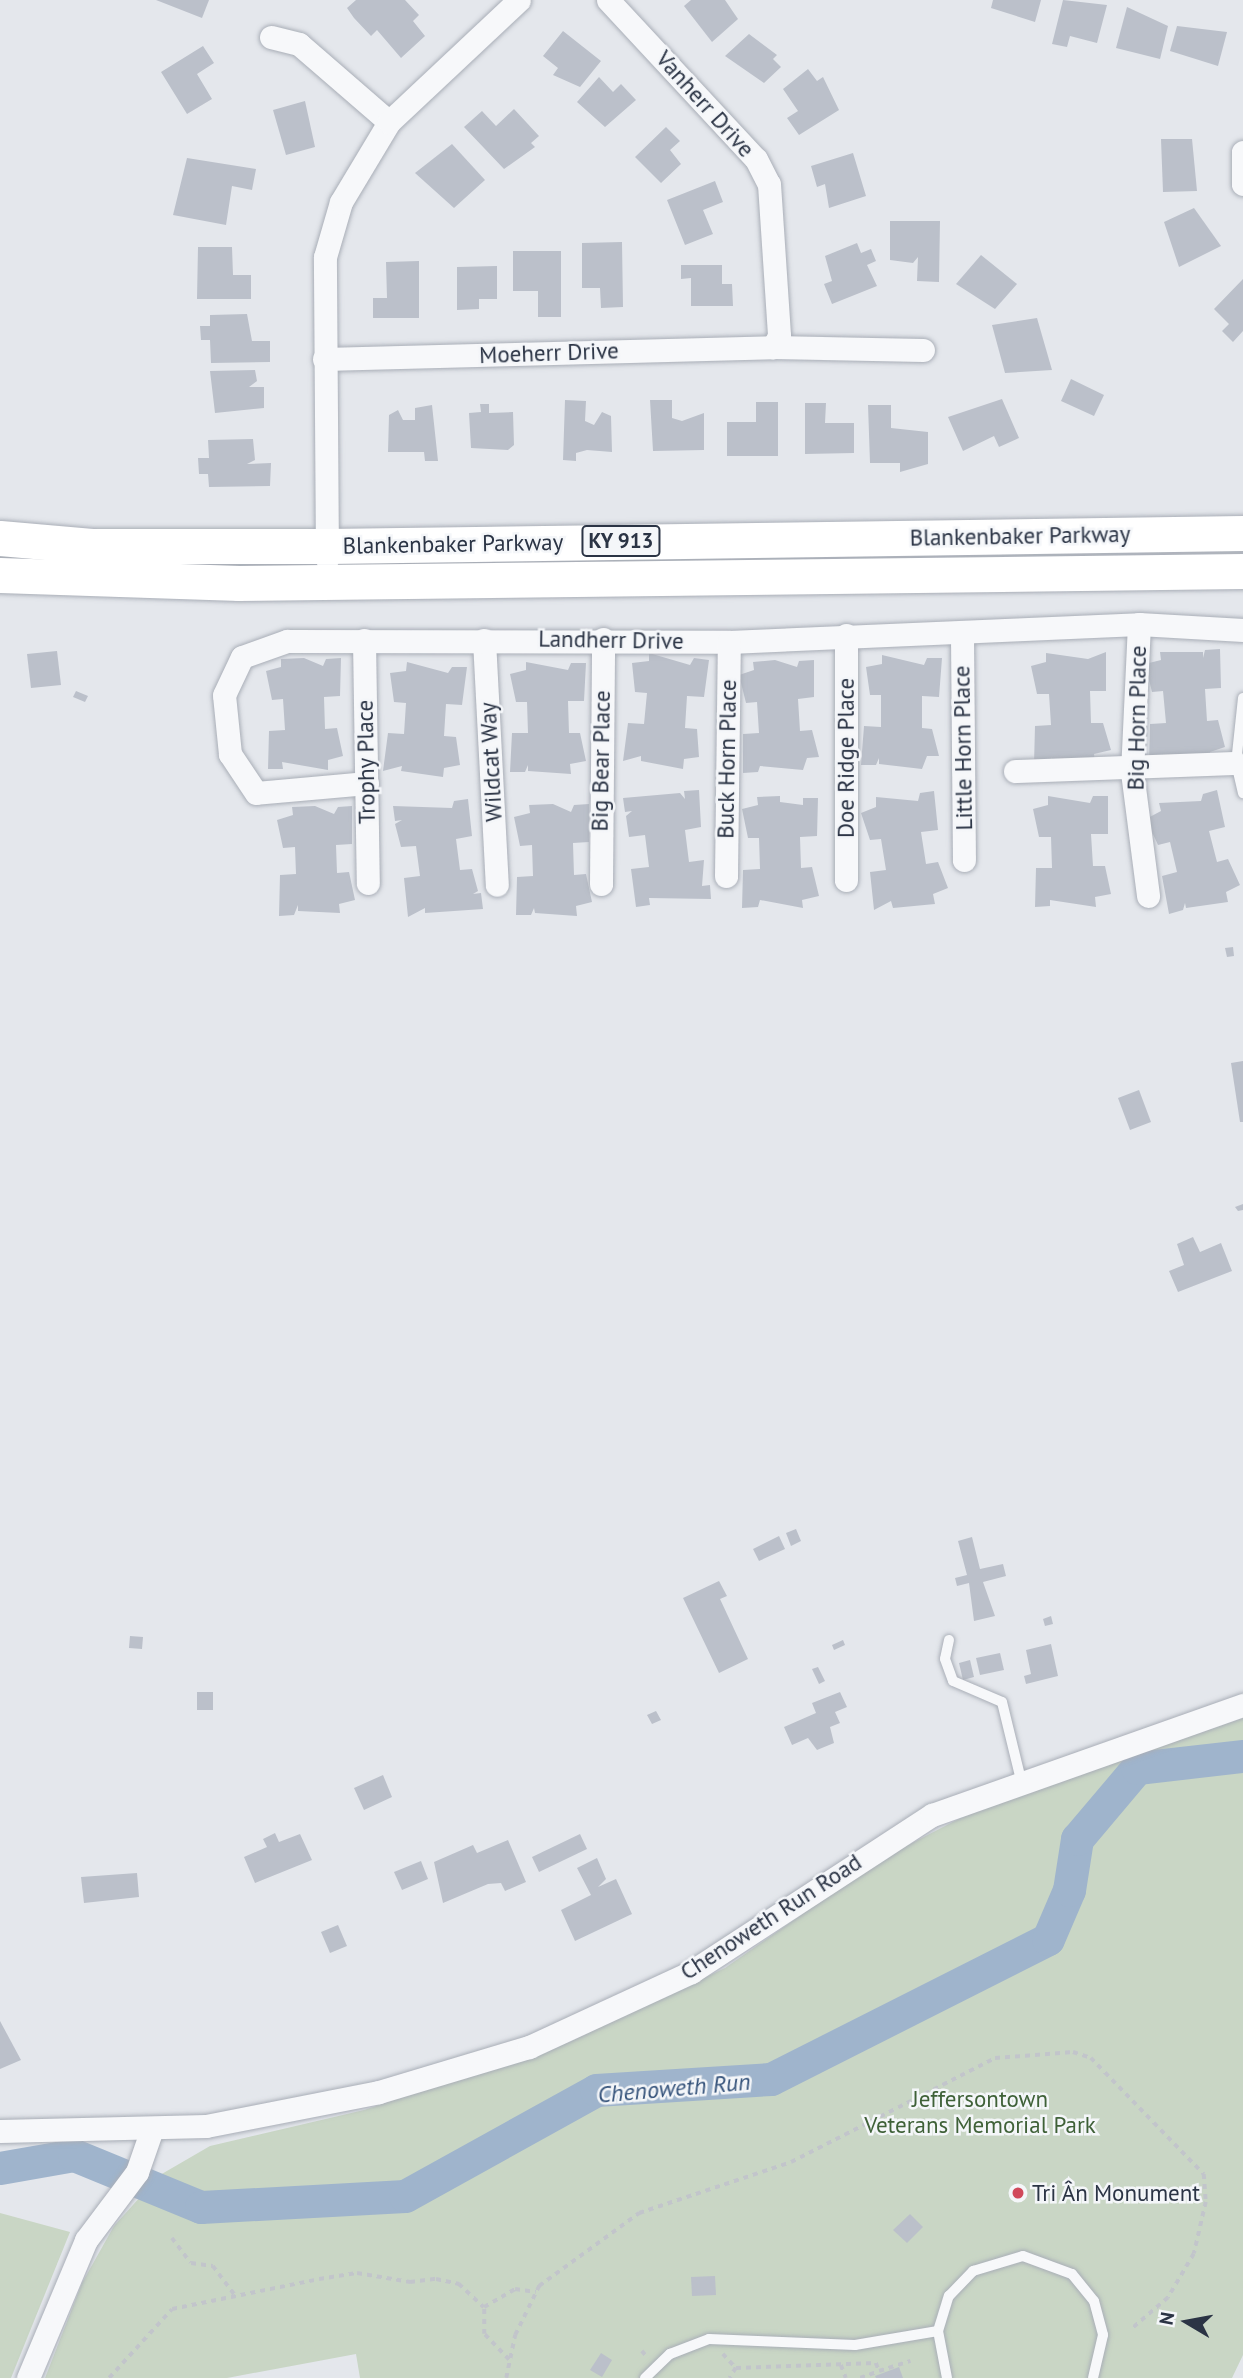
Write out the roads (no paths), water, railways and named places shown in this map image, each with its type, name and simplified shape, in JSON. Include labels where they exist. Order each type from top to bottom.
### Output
[{"type":"main road","name":"Blankenbaker Parkway","points":[[0,538],[92,545],[327,546],[1243,533]]},
{"type":"main road","name":"Blankenbaker Parkway","points":[[0,575],[327,583],[1243,571]]},
{"type":"street","points":[[327,583],[325,257],[341,202],[389,122],[519,0]]},
{"type":"street","name":"Vanherr Drive","points":[[608,0],[747,148],[769,184],[779,336],[773,347]]},
{"type":"street","points":[[271,37],[299,44],[389,122]]},
{"type":"street","points":[[1243,152],[1243,184]]},
{"type":"street","name":"Moeherr Drive","points":[[324,359],[773,347],[923,350]]},
{"type":"street","name":"Landherr Drive","points":[[367,783],[257,793],[230,754],[224,695],[242,657],[263,645],[364,640],[603,639],[729,642],[846,635],[962,636],[1139,624],[1243,630]]},
{"type":"street","name":"Big Horn Place","points":[[1139,624],[1132,772],[1148,896]]},
{"type":"street","name":"Doe Ridge Place","points":[[846,635],[846,880]]},
{"type":"street","name":"Little Horn Place","points":[[962,636],[964,860]]},
{"type":"street","name":"Big Bear Place","points":[[601,884],[603,639]]},
{"type":"street","name":"Trophy Place","points":[[364,640],[368,883]]},
{"type":"street","name":"Wildcat Way","points":[[484,640],[497,885]]},
{"type":"street","name":"Buck Horn Place","points":[[726,876],[729,642]]},
{"type":"street","points":[[1015,771],[1132,772],[1237,763]]},
{"type":"street","name":"Chenoweth Run Road","points":[[0,2131],[206,2126],[379,2092],[529,2047],[691,1972],[905,1830],[1021,1780],[1243,1705]]},
{"type":"street","points":[[28,2378],[103,2212],[137,2172],[152,2129]]},
{"type":"lane","points":[[1243,698],[1237,763],[1243,793]]},
{"type":"lane","points":[[949,1640],[945,1659],[953,1681],[1002,1702],[1021,1780]]},
{"type":"lane","points":[[947,2378],[938,2331],[949,2296],[974,2271],[1006,2257],[1041,2259],[1072,2274],[1094,2301],[1103,2335],[1093,2378]]},
{"type":"lane","points":[[645,2378],[670,2354],[709,2339],[855,2345],[938,2331]]},
{"type":"waterway","name":"Chenoweth Run","points":[[0,2168],[74,2155],[201,2207],[405,2196],[596,2090],[771,2079],[1048,1939],[1069,1890],[1077,1839],[1137,1768],[1243,1756]]},
{"type":"place","name":"Tri Ân Monument","points":[[1018,2193]]},
{"type":"park label","name":"Jeffersontown Veterans Memorial Park","points":[[980,2112]]}]
